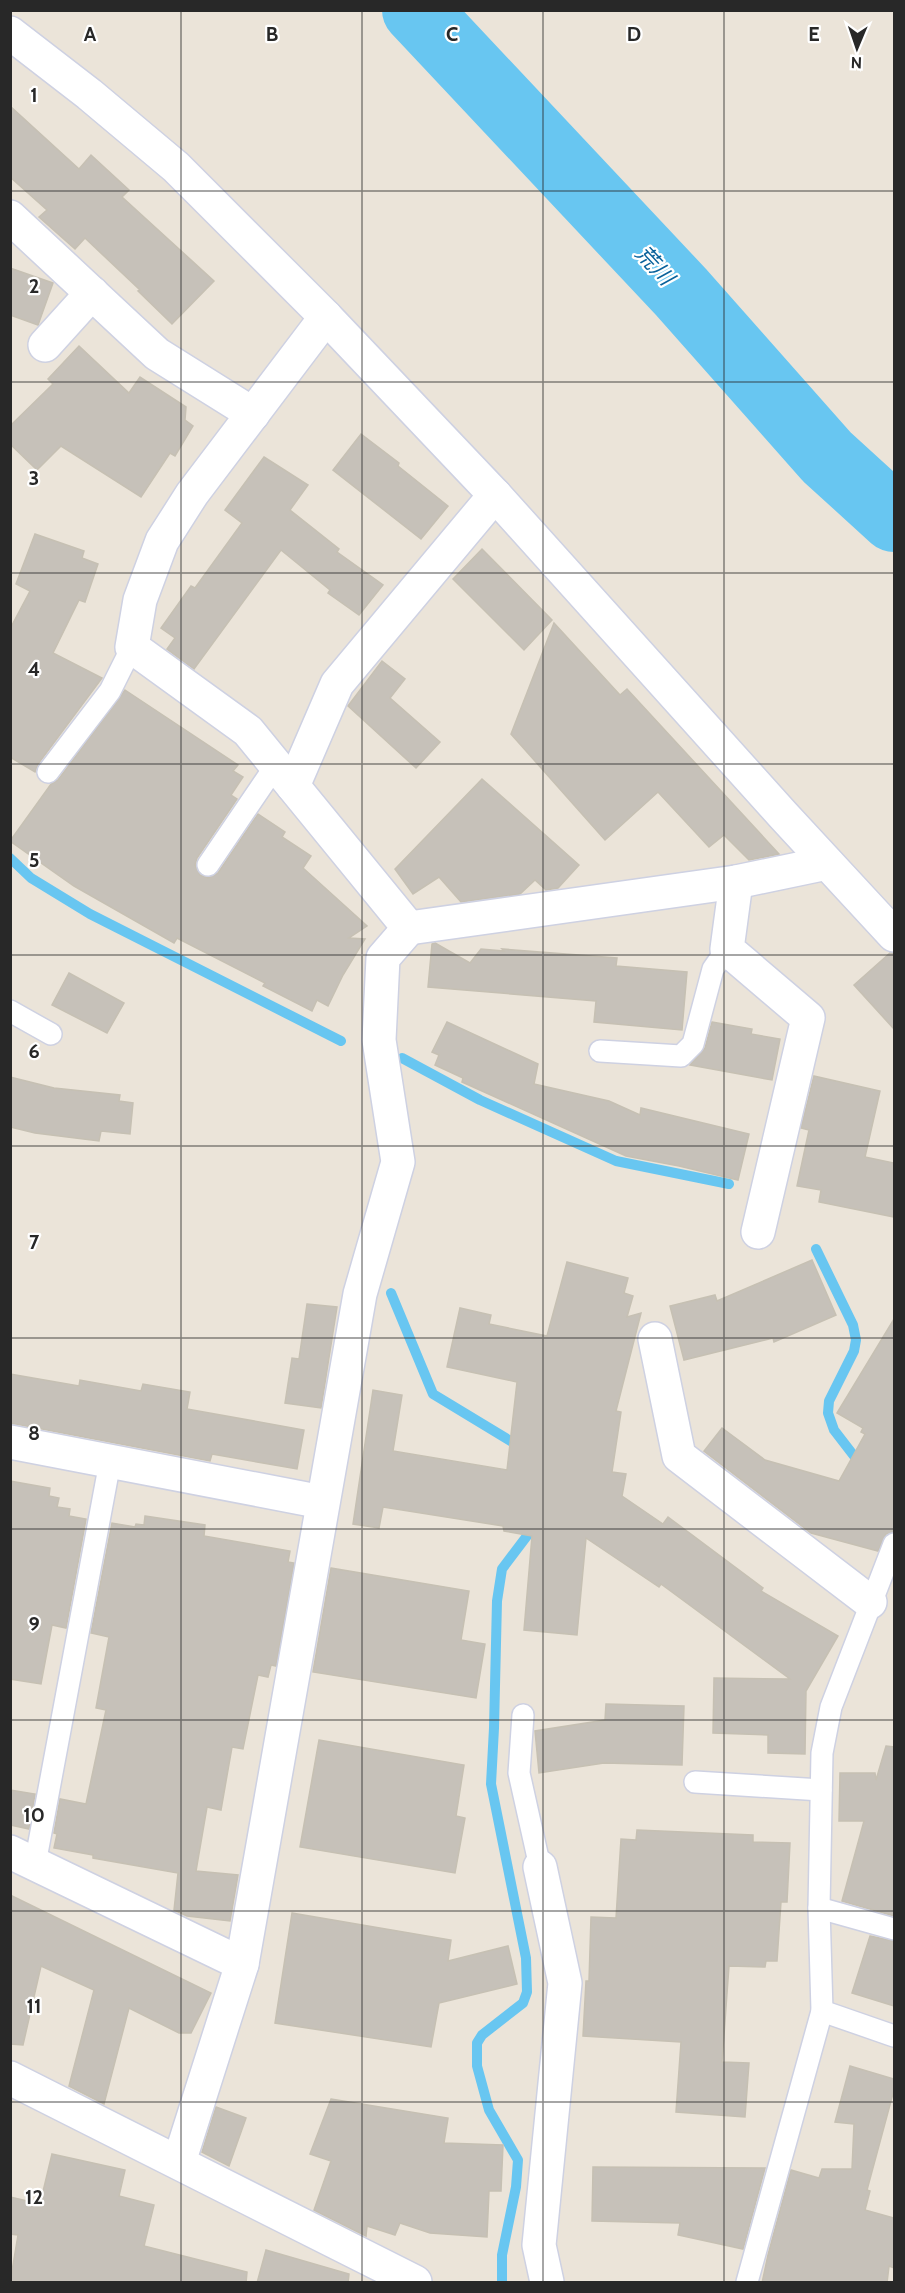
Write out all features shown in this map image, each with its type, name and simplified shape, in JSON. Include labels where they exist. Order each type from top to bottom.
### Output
[{"type":"street","points":[[10,33],[89,93],[176,167],[326,317],[495,495],[894,935]]},
{"type":"street","points":[[10,217],[157,354],[253,414]]},
{"type":"street","points":[[45,345],[92,293]]},
{"type":"street","points":[[326,317],[192,494],[162,541],[140,600],[132,647],[248,731],[408,928]]},
{"type":"street","points":[[284,776],[337,684],[495,495]]},
{"type":"street","points":[[178,2162],[242,1964],[360,1294],[398,1162],[379,1040],[383,958],[408,928],[736,882],[827,863]]},
{"type":"street","points":[[736,882],[727,949],[808,1018],[758,1232]]},
{"type":"street","points":[[655,1339],[678,1456],[870,1602]]},
{"type":"street","points":[[10,1442],[322,1502]]},
{"type":"street","points":[[23,1858],[242,1964]]},
{"type":"street","points":[[540,1868],[565,1983],[539,2245],[547,2283]]},
{"type":"street","points":[[10,2078],[415,2283]]},
{"type":"lane","points":[[48,772],[110,691],[132,647]]},
{"type":"lane","points":[[208,865],[284,776]]},
{"type":"lane","points":[[600,1051],[681,1056],[693,1044],[713,969],[727,949]]},
{"type":"lane","points":[[10,1011],[51,1034]]},
{"type":"lane","points":[[23,1858],[110,1462]]},
{"type":"lane","points":[[747,2283],[822,2011],[819,1908],[822,1753],[831,1707],[894,1544]]},
{"type":"lane","points":[[523,1715],[519,1773],[540,1868]]},
{"type":"lane","points":[[695,1782],[821,1790]]},
{"type":"lane","points":[[819,1908],[894,1929]]},
{"type":"lane","points":[[822,2011],[894,2036]]},
{"type":"building","points":[[10,106],[79,169],[91,155],[129,190],[122,197],[214,281],[172,324],[85,238],[75,249],[39,217],[47,210],[10,177]]},
{"type":"building","points":[[10,268],[53,283],[38,325],[10,315]]},
{"type":"building","points":[[79,346],[129,393],[140,377],[186,407],[185,420],[193,426],[175,456],[170,453],[141,497],[61,446],[37,470],[10,444],[10,426],[53,384],[48,379]]},
{"type":"building","points":[[361,434],[399,463],[398,466],[448,506],[421,539],[333,470]]},
{"type":"building","points":[[264,457],[308,485],[290,510],[339,549],[337,552],[383,585],[359,615],[328,593],[330,590],[281,550],[194,669],[167,649],[175,638],[161,628],[191,586],[195,588],[242,523],[225,510]]},
{"type":"building","points":[[35,534],[84,551],[82,558],[98,564],[85,602],[79,600],[53,653],[102,678],[38,764],[35,772],[10,757],[10,629],[30,591],[16,584]]},
{"type":"building","points":[[482,549],[552,620],[524,650],[453,579]]},
{"type":"building","points":[[554,623],[620,695],[627,689],[779,854],[749,860],[724,835],[709,847],[658,792],[605,840],[511,734]]},
{"type":"building","points":[[382,661],[405,679],[390,698],[440,742],[416,768],[348,706]]},
{"type":"building","points":[[125,690],[238,765],[233,771],[243,777],[231,795],[237,799],[197,858],[195,865],[200,875],[208,878],[218,873],[258,814],[285,832],[282,837],[311,856],[303,868],[367,926],[349,938],[365,939],[343,975],[328,1006],[317,1000],[312,1011],[263,986],[265,983],[177,938],[174,943],[74,886],[10,841],[51,784],[58,780]]},
{"type":"building","points":[[482,779],[579,865],[558,888],[546,890],[535,880],[520,894],[461,902],[439,877],[413,894],[395,869]]},
{"type":"building","points":[[435,943],[470,963],[481,949],[504,951],[502,949],[617,958],[616,966],[687,972],[682,1030],[594,1022],[596,1001],[428,987],[432,944]]},
{"type":"building","points":[[890,953],[894,953],[894,1029],[854,985]]},
{"type":"building","points":[[69,973],[124,1003],[107,1033],[52,1005]]},
{"type":"building","points":[[447,1022],[538,1064],[534,1084],[609,1101],[640,1115],[641,1108],[749,1134],[738,1180],[626,1156],[462,1082],[463,1078],[435,1065],[439,1055],[432,1052]]},
{"type":"building","points":[[712,1022],[752,1029],[751,1034],[780,1039],[772,1080],[690,1065],[705,1048]]},
{"type":"building","points":[[814,1076],[880,1091],[865,1157],[894,1163],[894,1217],[819,1202],[821,1190],[797,1186],[809,1130],[801,1128]]},
{"type":"building","points":[[10,1077],[54,1088],[120,1095],[119,1101],[133,1103],[130,1134],[101,1131],[99,1141],[35,1133],[10,1127]]},
{"type":"building","points":[[812,1260],[836,1315],[774,1342],[773,1338],[684,1360],[670,1306],[715,1295],[717,1301]]},
{"type":"building","points":[[567,1262],[628,1278],[624,1293],[633,1296],[627,1317],[641,1313],[616,1411],[621,1412],[612,1472],[626,1474],[622,1496],[663,1524],[668,1517],[763,1588],[761,1591],[838,1636],[806,1691],[805,1754],[768,1753],[768,1735],[713,1733],[714,1678],[790,1679],[661,1584],[659,1587],[586,1538],[577,1635],[524,1630],[532,1536],[504,1531],[503,1526],[383,1507],[379,1528],[353,1524],[373,1390],[402,1395],[393,1451],[507,1470],[517,1382],[447,1367],[460,1308],[491,1315],[489,1324],[547,1336]]},
{"type":"building","points":[[307,1304],[337,1307],[321,1408],[285,1403],[292,1358],[299,1359]]},
{"type":"building","points":[[894,1319],[894,1532],[886,1534],[878,1551],[811,1533],[704,1451],[722,1428],[765,1460],[839,1481],[865,1434],[861,1432],[863,1428],[837,1413]]},
{"type":"building","points":[[10,1374],[79,1386],[80,1380],[141,1391],[143,1384],[190,1392],[187,1409],[304,1430],[297,1469],[212,1454],[210,1461],[10,1423]]},
{"type":"building","points":[[10,1481],[50,1488],[49,1496],[59,1498],[57,1507],[70,1509],[69,1516],[86,1519],[66,1628],[52,1625],[41,1684],[10,1679]]},
{"type":"building","points":[[145,1516],[205,1525],[204,1536],[290,1551],[288,1562],[294,1563],[276,1666],[271,1665],[268,1677],[258,1675],[243,1749],[232,1747],[221,1810],[207,1807],[196,1871],[238,1875],[230,1921],[187,1916],[174,1910],[178,1873],[93,1858],[93,1855],[54,1848],[57,1834],[54,1833],[60,1799],[86,1804],[106,1710],[96,1708],[109,1637],[91,1633],[112,1523],[135,1527],[136,1524],[144,1525]]},
{"type":"building","points":[[331,1568],[469,1591],[461,1640],[485,1644],[476,1698],[313,1672]]},
{"type":"building","points":[[606,1704],[684,1706],[682,1765],[604,1763],[539,1773],[535,1731],[605,1720]]},
{"type":"building","points":[[319,1740],[464,1765],[456,1816],[465,1818],[455,1873],[300,1847]]},
{"type":"building","points":[[886,1746],[894,1747],[894,1916],[842,1901],[864,1821],[839,1821],[840,1773],[875,1773],[876,1780]]},
{"type":"building","points":[[10,1790],[35,1794],[29,1829],[10,1825]]},
{"type":"building","points":[[637,1830],[753,1835],[753,1842],[790,1843],[787,1902],[781,1902],[777,1961],[766,1961],[765,1967],[729,1966],[722,2062],[749,2063],[745,2117],[676,2112],[681,2042],[583,2036],[586,1981],[589,1981],[591,1917],[616,1918],[621,1839],[636,1840]]},
{"type":"building","points":[[10,1895],[211,1993],[191,2033],[179,2033],[129,2008],[104,2104],[69,2086],[94,1990],[41,1966],[23,2045],[10,2044]]},
{"type":"building","points":[[292,1913],[451,1940],[448,1961],[508,1946],[517,1984],[439,2003],[431,2047],[275,2023]]},
{"type":"building","points":[[870,1936],[894,1941],[894,2006],[852,1993]]},
{"type":"building","points":[[850,2066],[894,2079],[894,2090],[867,2190],[870,2191],[865,2210],[894,2218],[894,2268],[889,2266],[887,2283],[762,2283],[791,2170],[819,2178],[822,2169],[852,2169],[854,2124],[835,2122]]},
{"type":"building","points":[[331,2099],[448,2118],[444,2143],[503,2145],[501,2191],[489,2191],[487,2237],[430,2233],[400,2223],[395,2235],[367,2226],[366,2236],[314,2210],[331,2161],[310,2154]]},
{"type":"building","points":[[216,2107],[246,2118],[229,2166],[202,2152]]},
{"type":"building","points":[[52,2154],[125,2170],[119,2196],[154,2205],[144,2246],[247,2272],[246,2283],[10,2283],[18,2235],[10,2234],[10,2197],[40,2204]]},
{"type":"building","points":[[593,2167],[765,2168],[743,2249],[678,2235],[680,2223],[592,2221]]},
{"type":"building","points":[[266,2250],[349,2274],[348,2283],[257,2283]]},
{"type":"waterway","name":"荒川","points":[[416,10],[681,292],[827,457],[894,518]]},
{"type":"waterway","points":[[10,858],[31,878],[90,914],[341,1041]]},
{"type":"waterway","points":[[402,1058],[480,1100],[616,1161],[729,1184]]},
{"type":"waterway","points":[[816,1249],[853,1325],[856,1340],[854,1351],[829,1401],[828,1413],[834,1430],[861,1465]]},
{"type":"waterway","points":[[391,1293],[433,1394],[522,1448]]},
{"type":"waterway","points":[[502,2282],[502,2255],[516,2187],[518,2160],[489,2110],[477,2066],[477,2043],[482,2035],[523,2003],[527,1992],[526,1958],[491,1784],[497,1601],[502,1569],[536,1524]]}]
